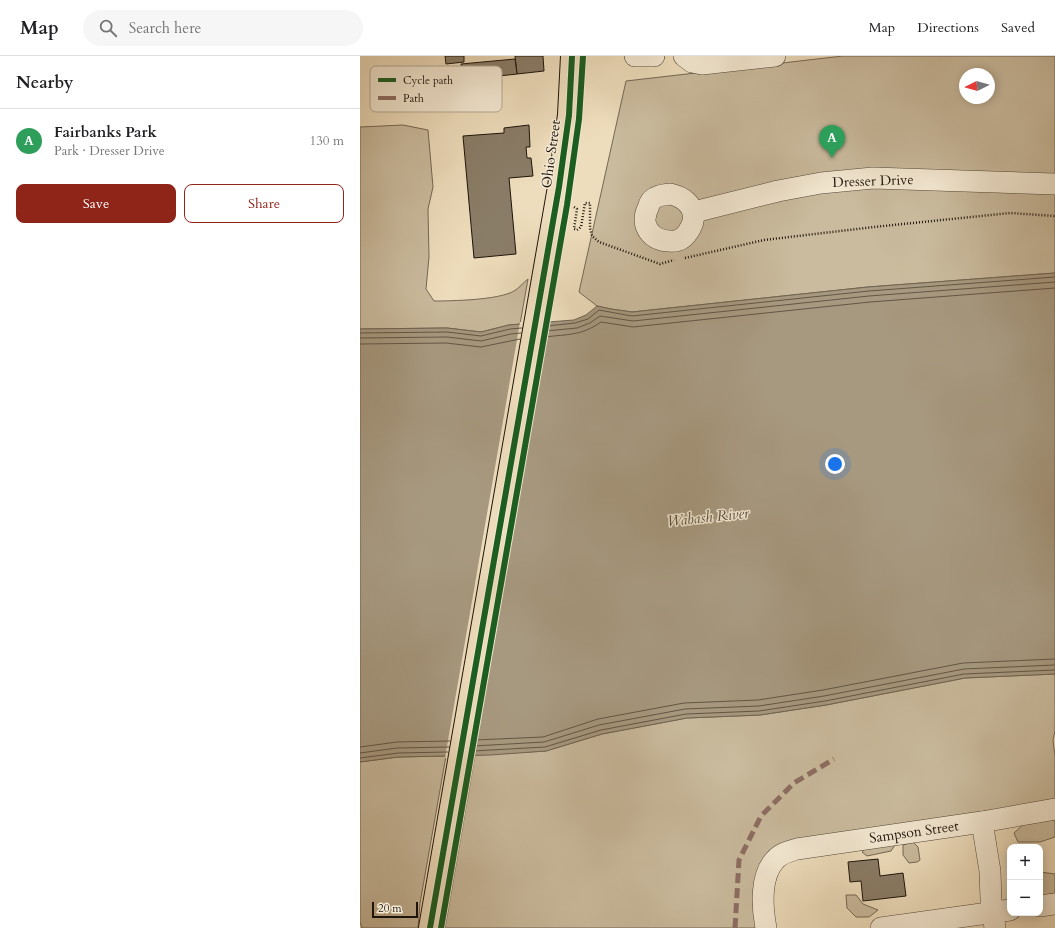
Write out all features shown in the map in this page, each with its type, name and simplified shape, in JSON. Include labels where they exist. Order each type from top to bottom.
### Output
[{"type":"main road","name":"Ohio Street","points":[[430,928],[546,254],[559,187],[569,115],[572,56]]},
{"type":"street","points":[[635,56],[654,56]]},
{"type":"street","points":[[684,56],[692,62],[702,64],[775,56]]},
{"type":"street","name":"Dresser Drive","points":[[694,212],[778,190],[822,183],[873,178],[1055,184]]},
{"type":"street","name":"Sampson Street","points":[[766,928],[763,901],[765,882],[770,868],[776,859],[785,853],[797,849],[982,822],[1055,809]]},
{"type":"street","points":[[881,928],[999,917],[991,900],[990,871],[982,822]]},
{"type":"street","points":[[1043,906],[1055,904]]},
{"type":"path","points":[[572,207],[577,209],[574,229],[580,229],[585,203],[588,202],[590,203],[590,228],[592,236],[599,242],[660,264],[772,239],[1010,213],[1055,216]]},
{"type":"shaded area","points":[[843,56],[1055,56],[1055,273],[868,287],[632,312],[597,306],[579,292],[626,81]]},
{"type":"shaded area","points":[[403,125],[428,130],[433,187],[428,209],[429,257],[426,289],[434,301],[487,298],[514,291],[528,279],[520,324],[509,325],[481,332],[447,328],[360,329],[360,127]]},
{"type":"shaded area","points":[[1055,674],[1055,731],[1053,740],[1055,756],[1055,805],[786,847],[761,928],[445,928],[475,755],[546,751],[602,734],[687,718],[760,715],[826,705],[965,678]]},
{"type":"shaded area","points":[[446,756],[420,903],[418,928],[362,928],[360,922],[360,762],[398,757]]},
{"type":"shaded area","points":[[1049,817],[1055,821],[1055,837],[1040,842],[1018,842],[1014,833],[1027,821]]},
{"type":"shaded area","points":[[913,842],[918,847],[920,860],[909,863],[903,855],[903,845]]},
{"type":"shaded area","points":[[889,843],[895,845],[891,851],[867,856],[862,852],[867,847]]},
{"type":"shaded area","points":[[1043,872],[1055,874],[1055,893],[1043,896]]},
{"type":"shaded area","points":[[846,895],[856,895],[863,904],[878,910],[869,917],[856,917],[847,908]]},
{"type":"water","name":"Wabash River","points":[[1055,273],[1055,674],[965,678],[826,705],[760,715],[687,718],[602,734],[546,751],[491,755],[398,757],[360,762],[360,329],[447,328],[481,332],[509,325],[574,320],[586,315],[597,306],[632,312],[868,287]]},
{"type":"pier","points":[[549,319],[474,757],[445,758],[520,322]]},
{"type":"building","points":[[445,56],[464,56],[464,62],[446,64]]},
{"type":"building","points":[[515,56],[543,56],[544,71],[517,74]]},
{"type":"building","points":[[515,59],[517,74],[502,76],[502,66],[461,66],[461,64]]},
{"type":"building","points":[[529,125],[530,147],[526,147],[527,158],[531,158],[533,176],[509,178],[516,254],[474,258],[463,136],[504,133],[504,128]]},
{"type":"building","points":[[878,859],[880,876],[903,873],[906,896],[863,901],[861,881],[850,882],[848,862]]},
{"type":"marked path","points":[[735,928],[739,860],[761,816],[794,783],[834,759]]},
{"type":"cycle path","points":[[430,928],[559,187],[569,115],[572,56]]},
{"type":"cycle path","points":[[441,928],[567,205],[579,119],[583,56]]},
{"type":"place","name":"Fairbanks Park","points":[[832,158]]}]
